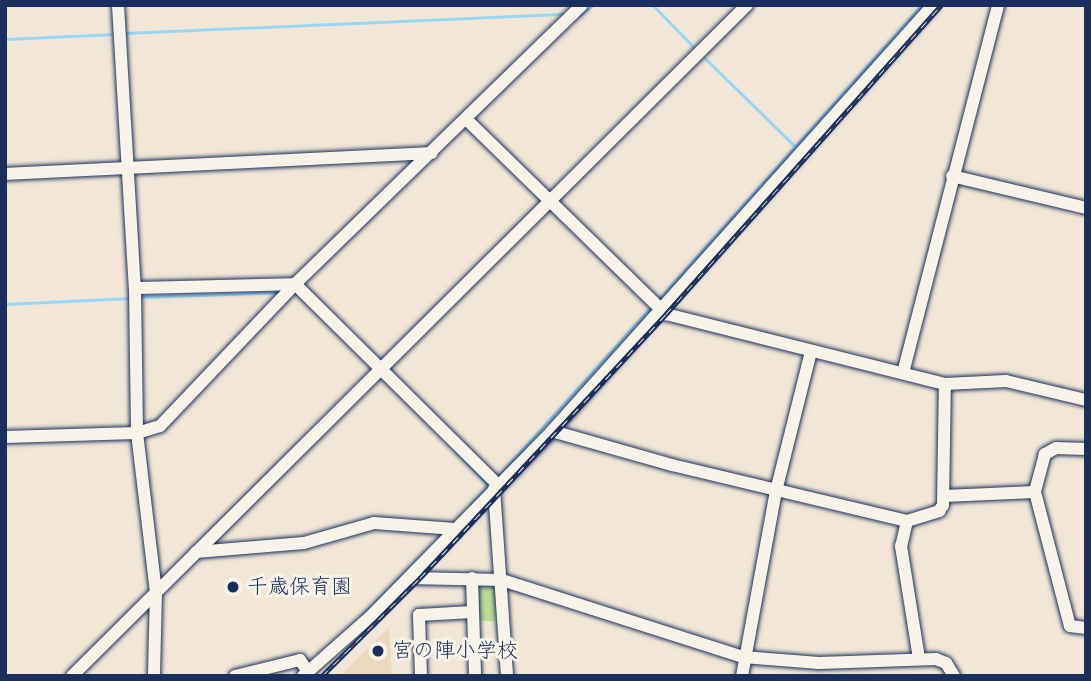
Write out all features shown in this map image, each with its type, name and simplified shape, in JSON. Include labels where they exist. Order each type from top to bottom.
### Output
[{"type":"street","points":[[118,5],[135,288],[137,433],[156,592],[154,676]]},
{"type":"street","points":[[5,437],[137,433],[160,426],[295,284],[468,121],[582,5]]},
{"type":"street","points":[[72,676],[747,5]]},
{"type":"street","points":[[903,373],[951,176],[998,5]]},
{"type":"street","points":[[235,676],[300,660],[305,674],[410,578],[661,311],[929,7]]},
{"type":"street","points":[[468,121],[661,311],[811,352],[945,384],[1006,381],[1086,400]]},
{"type":"street","points":[[5,174],[431,153]]},
{"type":"street","points":[[951,176],[1086,208]]},
{"type":"street","points":[[135,288],[295,284],[496,487],[507,676]]},
{"type":"street","points":[[742,676],[743,657],[776,491],[811,352]]},
{"type":"street","points":[[552,430],[776,491],[907,521],[939,511],[944,496],[945,384]]},
{"type":"street","points":[[1086,449],[1056,448],[1045,454],[1035,492],[1070,626],[1086,628]]},
{"type":"street","points":[[944,496],[1035,492]]},
{"type":"street","points":[[907,521],[901,546],[919,659]]},
{"type":"street","points":[[196,552],[304,543],[374,523],[455,529]]},
{"type":"street","points":[[410,578],[502,580],[743,657],[819,663],[919,659],[946,663],[954,676]]},
{"type":"street","points":[[472,578],[475,676]]},
{"type":"street","points":[[421,676],[419,615],[472,612]]},
{"type":"shaded area","name":"宮の陣小学校","points":[[389,627],[392,676],[340,676]]},
{"type":"green space","points":[[476,584],[498,586],[495,622],[473,620]]},
{"type":"waterway","points":[[580,15],[593,5]]},
{"type":"waterway","points":[[653,5],[695,48]]},
{"type":"waterway","points":[[658,300],[922,5]]},
{"type":"waterway","points":[[125,33],[566,14]]},
{"type":"waterway","points":[[5,39],[115,34]]},
{"type":"waterway","points":[[705,58],[795,146]]},
{"type":"waterway","points":[[138,297],[282,292]]},
{"type":"waterway","points":[[5,304],[131,298]]},
{"type":"waterway","points":[[496,479],[651,307]]},
{"type":"waterway","points":[[454,449],[489,486],[471,505]]},
{"type":"waterway","points":[[360,617],[425,552]]},
{"type":"railway","points":[[322,676],[420,578],[666,314],[941,5]]},
{"type":"place","name":"千歳保育園","points":[[233,587]]},
{"type":"place","name":"宮の陣小学校","points":[[378,651]]}]
